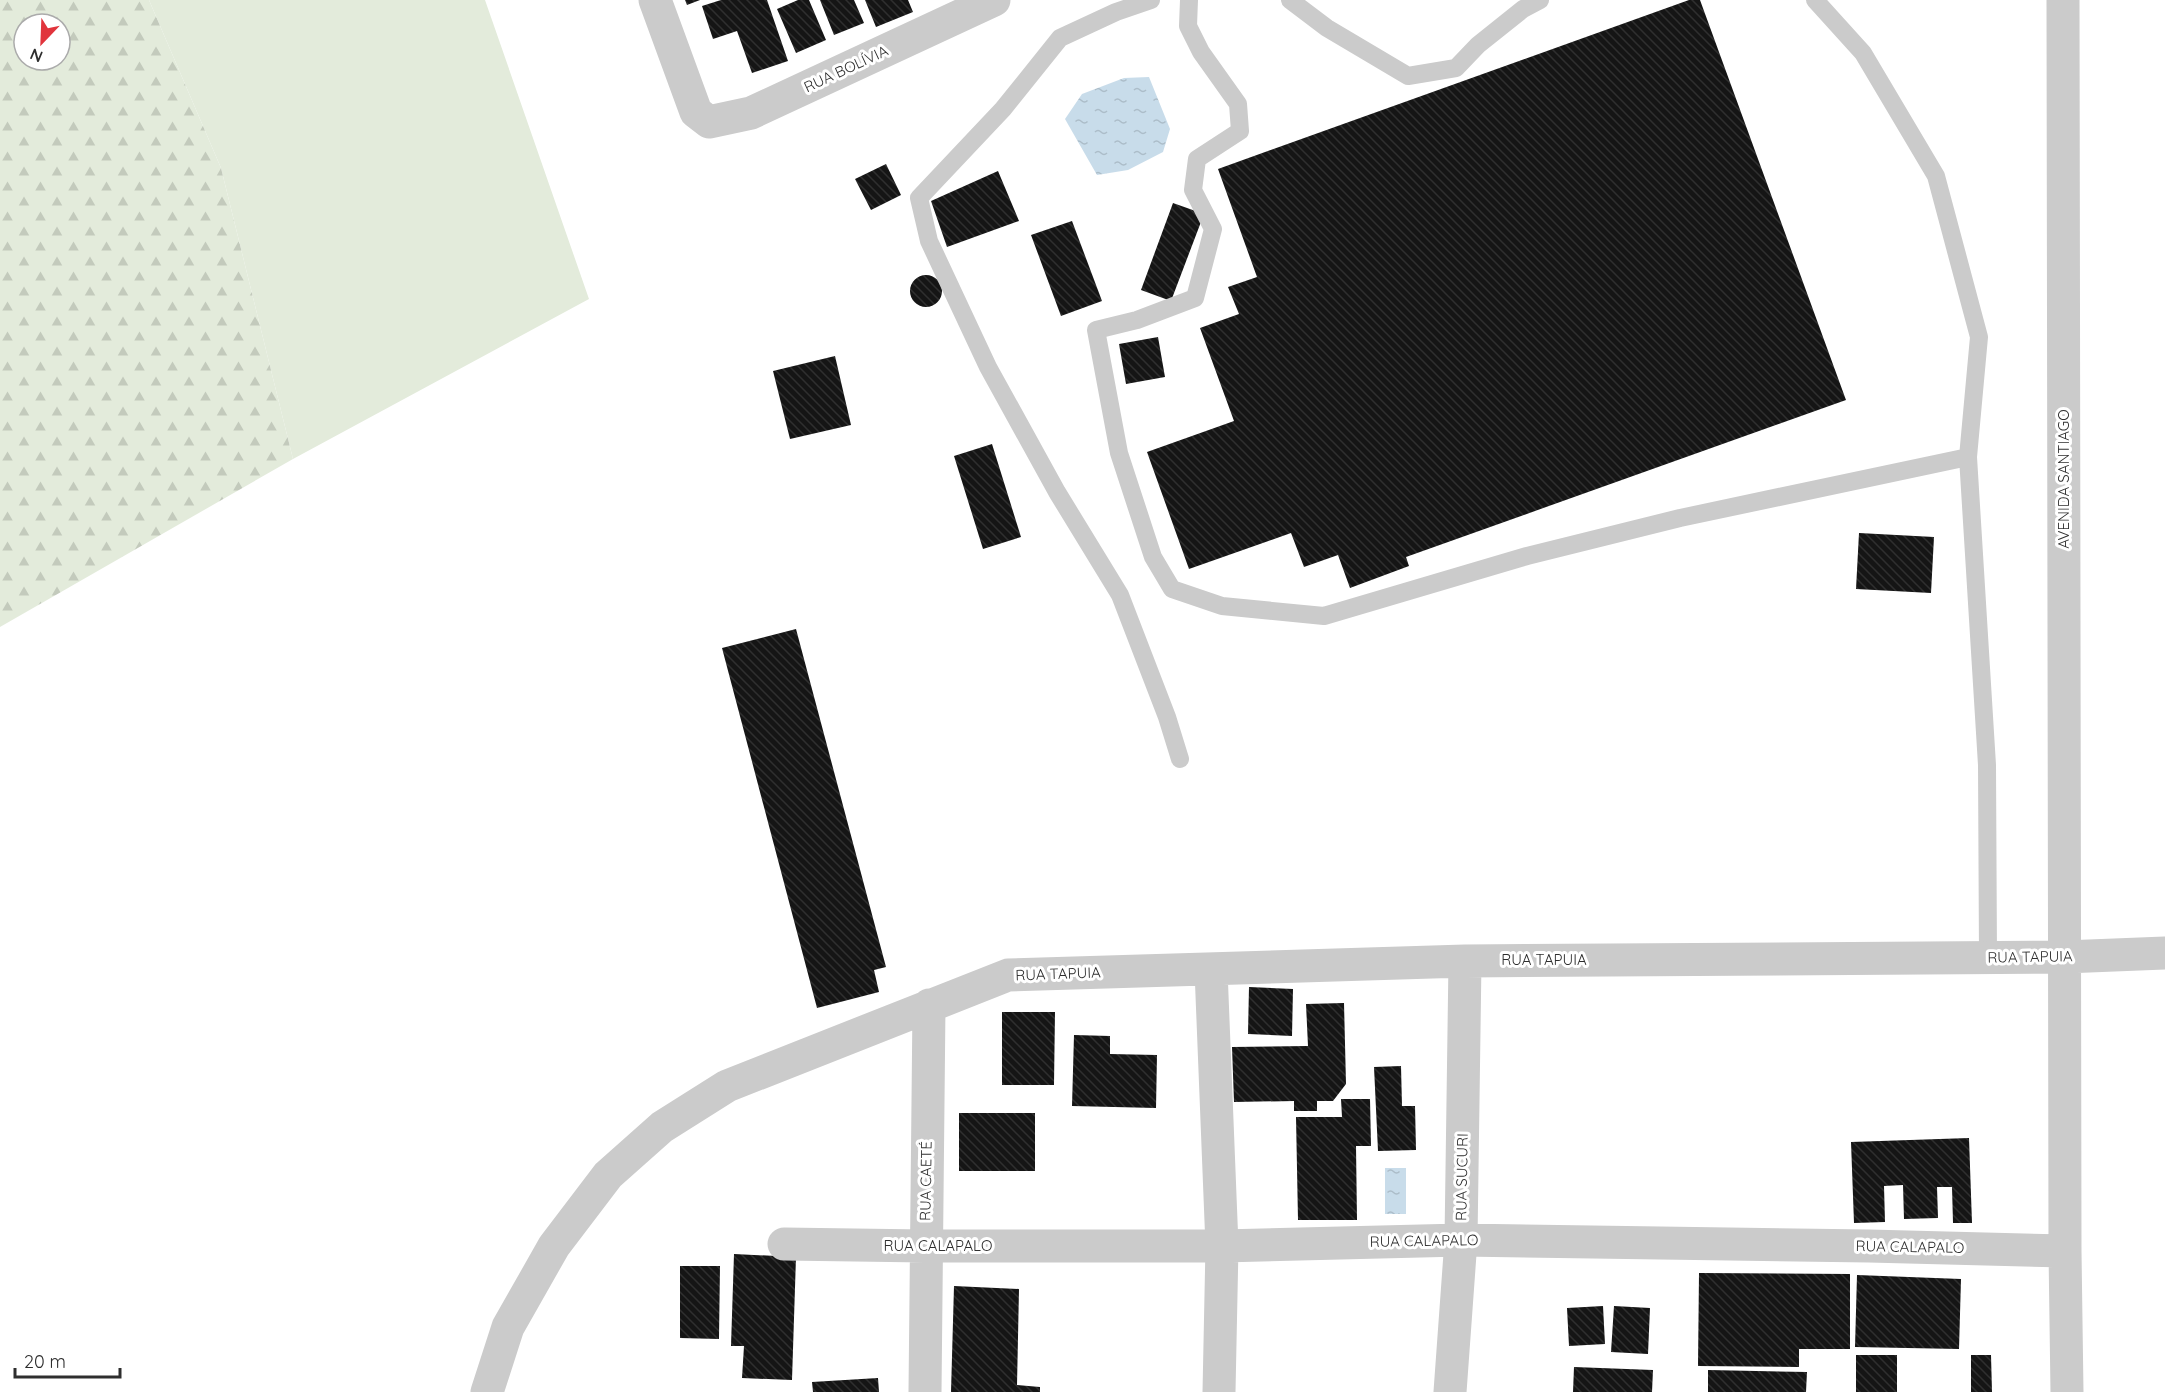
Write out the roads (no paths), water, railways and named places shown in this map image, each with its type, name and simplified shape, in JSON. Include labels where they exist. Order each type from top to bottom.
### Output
[{"type":"street","name":"RUA BOLÍVIA","points":[[655,0],[696,112],[710,122],[751,112],[994,0]]},
{"type":"street","name":"AVENIDA SANTIAGO","points":[[2063,0],[2067,1392]]},
{"type":"street","name":"RUA TAPUIA","points":[[487,1392],[508,1328],[554,1246],[608,1175],[654,1134],[727,1086],[1008,975],[1466,961],[2064,957],[2165,953]]},
{"type":"street","name":"RUA SUCURI","points":[[1450,1392],[1461,1240],[1466,961]]},
{"type":"street","points":[[1211,970],[1222,1246],[1219,1392]]},
{"type":"street","name":"RUA CAETÉ","points":[[925,1392],[929,1005]]},
{"type":"street","name":"RUA CALAPALO","points":[[784,1244],[1222,1246],[1461,1240],[1846,1245],[2065,1251]]},
{"type":"lane","points":[[1150,0],[1116,12],[1059,38],[1003,110],[920,198],[928,242],[988,367],[1057,492],[1119,595],[1167,717],[1180,759]]},
{"type":"lane","points":[[1189,0],[1188,26],[1202,52],[1238,104],[1240,130],[1197,159],[1193,190],[1213,229],[1206,259],[1195,298],[1137,320],[1096,330],[1119,453],[1153,557],[1172,589],[1222,606],[1324,616],[1582,542],[1680,518],[1968,457]]},
{"type":"lane","points":[[1290,0],[1327,28],[1408,76],[1456,68],[1478,45],[1523,9],[1540,0]]},
{"type":"lane","points":[[1815,0],[1863,53],[1936,176],[1979,337],[1968,457],[1987,765],[1988,957]]},
{"type":"water","points":[[1149,77],[1170,129],[1163,152],[1128,170],[1097,175],[1065,119],[1082,94],[1124,78]]},
{"type":"water","points":[[1385,1168],[1406,1168],[1406,1214],[1385,1214]]}]
